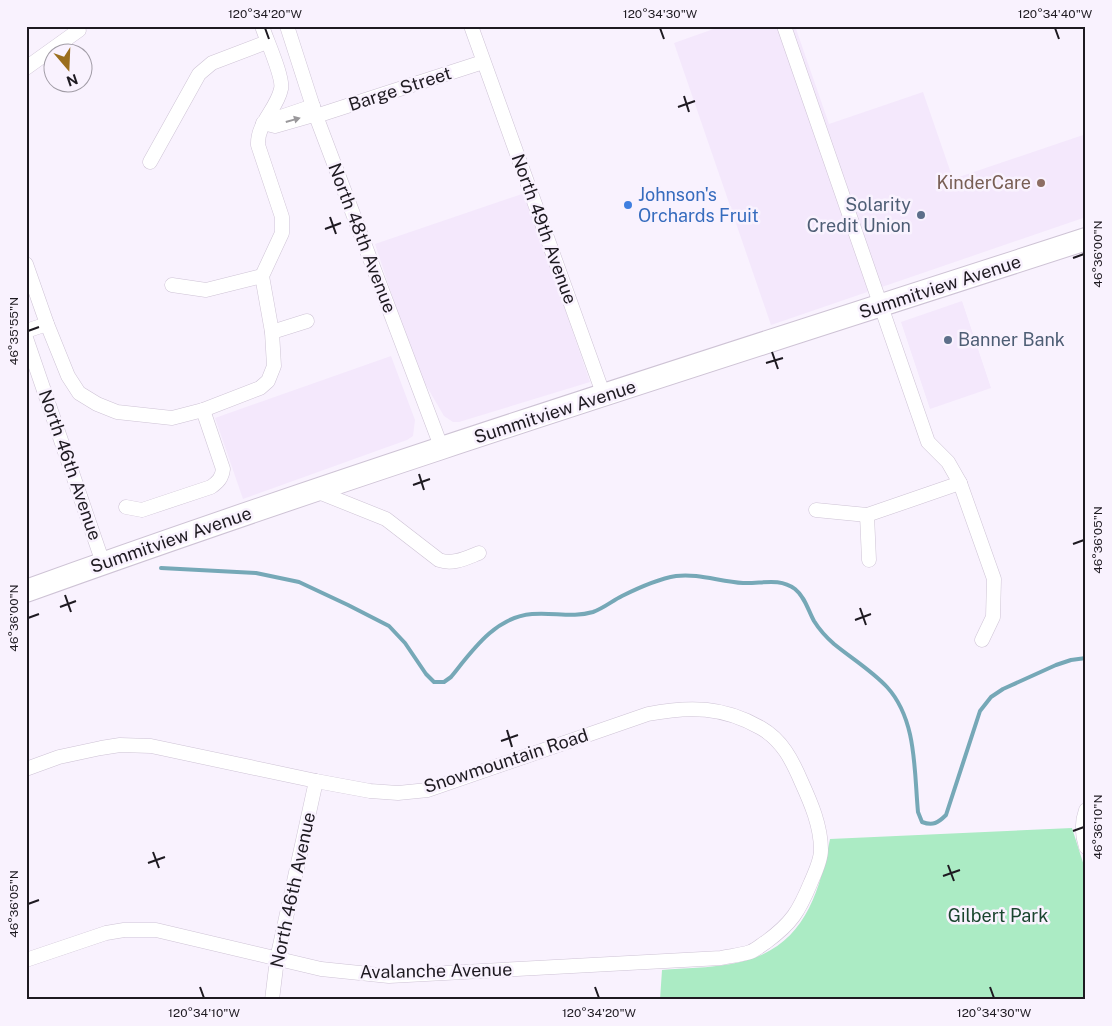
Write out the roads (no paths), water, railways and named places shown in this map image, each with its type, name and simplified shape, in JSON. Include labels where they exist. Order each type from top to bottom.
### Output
[{"type":"main road","name":"Summitview Avenue","points":[[26,591],[103,563],[442,449],[1086,240]]},
{"type":"street","points":[[26,264],[68,376],[79,393],[97,404],[117,412],[172,418],[203,410],[260,388],[268,381],[274,366],[272,332],[262,276],[283,227],[282,217],[258,145],[258,136],[263,123],[278,98],[282,84],[262,26]]},
{"type":"street","name":"North 48th Avenue","points":[[287,26],[314,111],[442,449]]},
{"type":"street","name":"North 49th Avenue","points":[[471,26],[604,396]]},
{"type":"street","points":[[784,26],[928,442],[948,462],[960,483],[994,578],[993,617],[982,640]]},
{"type":"street","points":[[26,68],[79,30]]},
{"type":"street","points":[[150,162],[199,74],[212,63],[267,42]]},
{"type":"street","name":"Barge Street","points":[[263,123],[314,111],[483,62]]},
{"type":"street","points":[[172,285],[206,290],[262,276]]},
{"type":"street","points":[[272,332],[307,321]]},
{"type":"street","points":[[26,331],[47,324]]},
{"type":"street","name":"North 46th Avenue","points":[[26,338],[103,563]]},
{"type":"street","points":[[126,507],[142,510],[211,487],[217,483],[222,476],[223,469],[203,410]]},
{"type":"street","points":[[816,510],[867,515],[960,483]]},
{"type":"street","points":[[316,491],[386,519],[439,560],[447,562],[458,561],[479,553]]},
{"type":"street","points":[[867,515],[869,560]]},
{"type":"street","name":"Snowmountain Road","points":[[26,769],[59,757],[110,746],[151,746],[316,782],[370,791],[398,793],[428,790],[648,714],[676,708],[706,709],[736,716],[762,728],[781,743],[793,763],[808,796],[819,830],[821,852],[814,875]]},
{"type":"street","name":"North 46th Avenue","points":[[272,1000],[277,959],[316,782]]},
{"type":"street","points":[[1086,810],[1083,839],[1086,847]]},
{"type":"street","name":"Avalanche Avenue","points":[[26,960],[106,933],[124,930],[156,930],[321,969],[389,976],[721,958],[752,952],[781,931],[799,910],[814,875]]},
{"type":"waterway","points":[[161,568],[256,573],[299,582],[389,626],[405,643],[426,674],[434,682],[444,682],[451,677],[476,646],[496,628],[507,621],[519,617],[532,614],[578,615],[593,612],[641,587],[676,576],[684,575],[743,583],[783,583],[798,592],[814,621],[828,639],[881,681],[897,700],[909,730],[918,812],[922,822],[929,824],[938,822],[946,815],[980,711],[991,697],[1003,689],[1056,665],[1086,658]]},
{"type":"place","name":"KinderCare","points":[[1041,183]]},
{"type":"place","name":"Johnson's Orchards Fruit","points":[[628,205]]},
{"type":"place","name":"Solarity Credit Union","points":[[921,215]]},
{"type":"place","name":"Banner Bank","points":[[948,340]]},
{"type":"park label","name":"Gilbert Park","points":[[998,916]]}]
